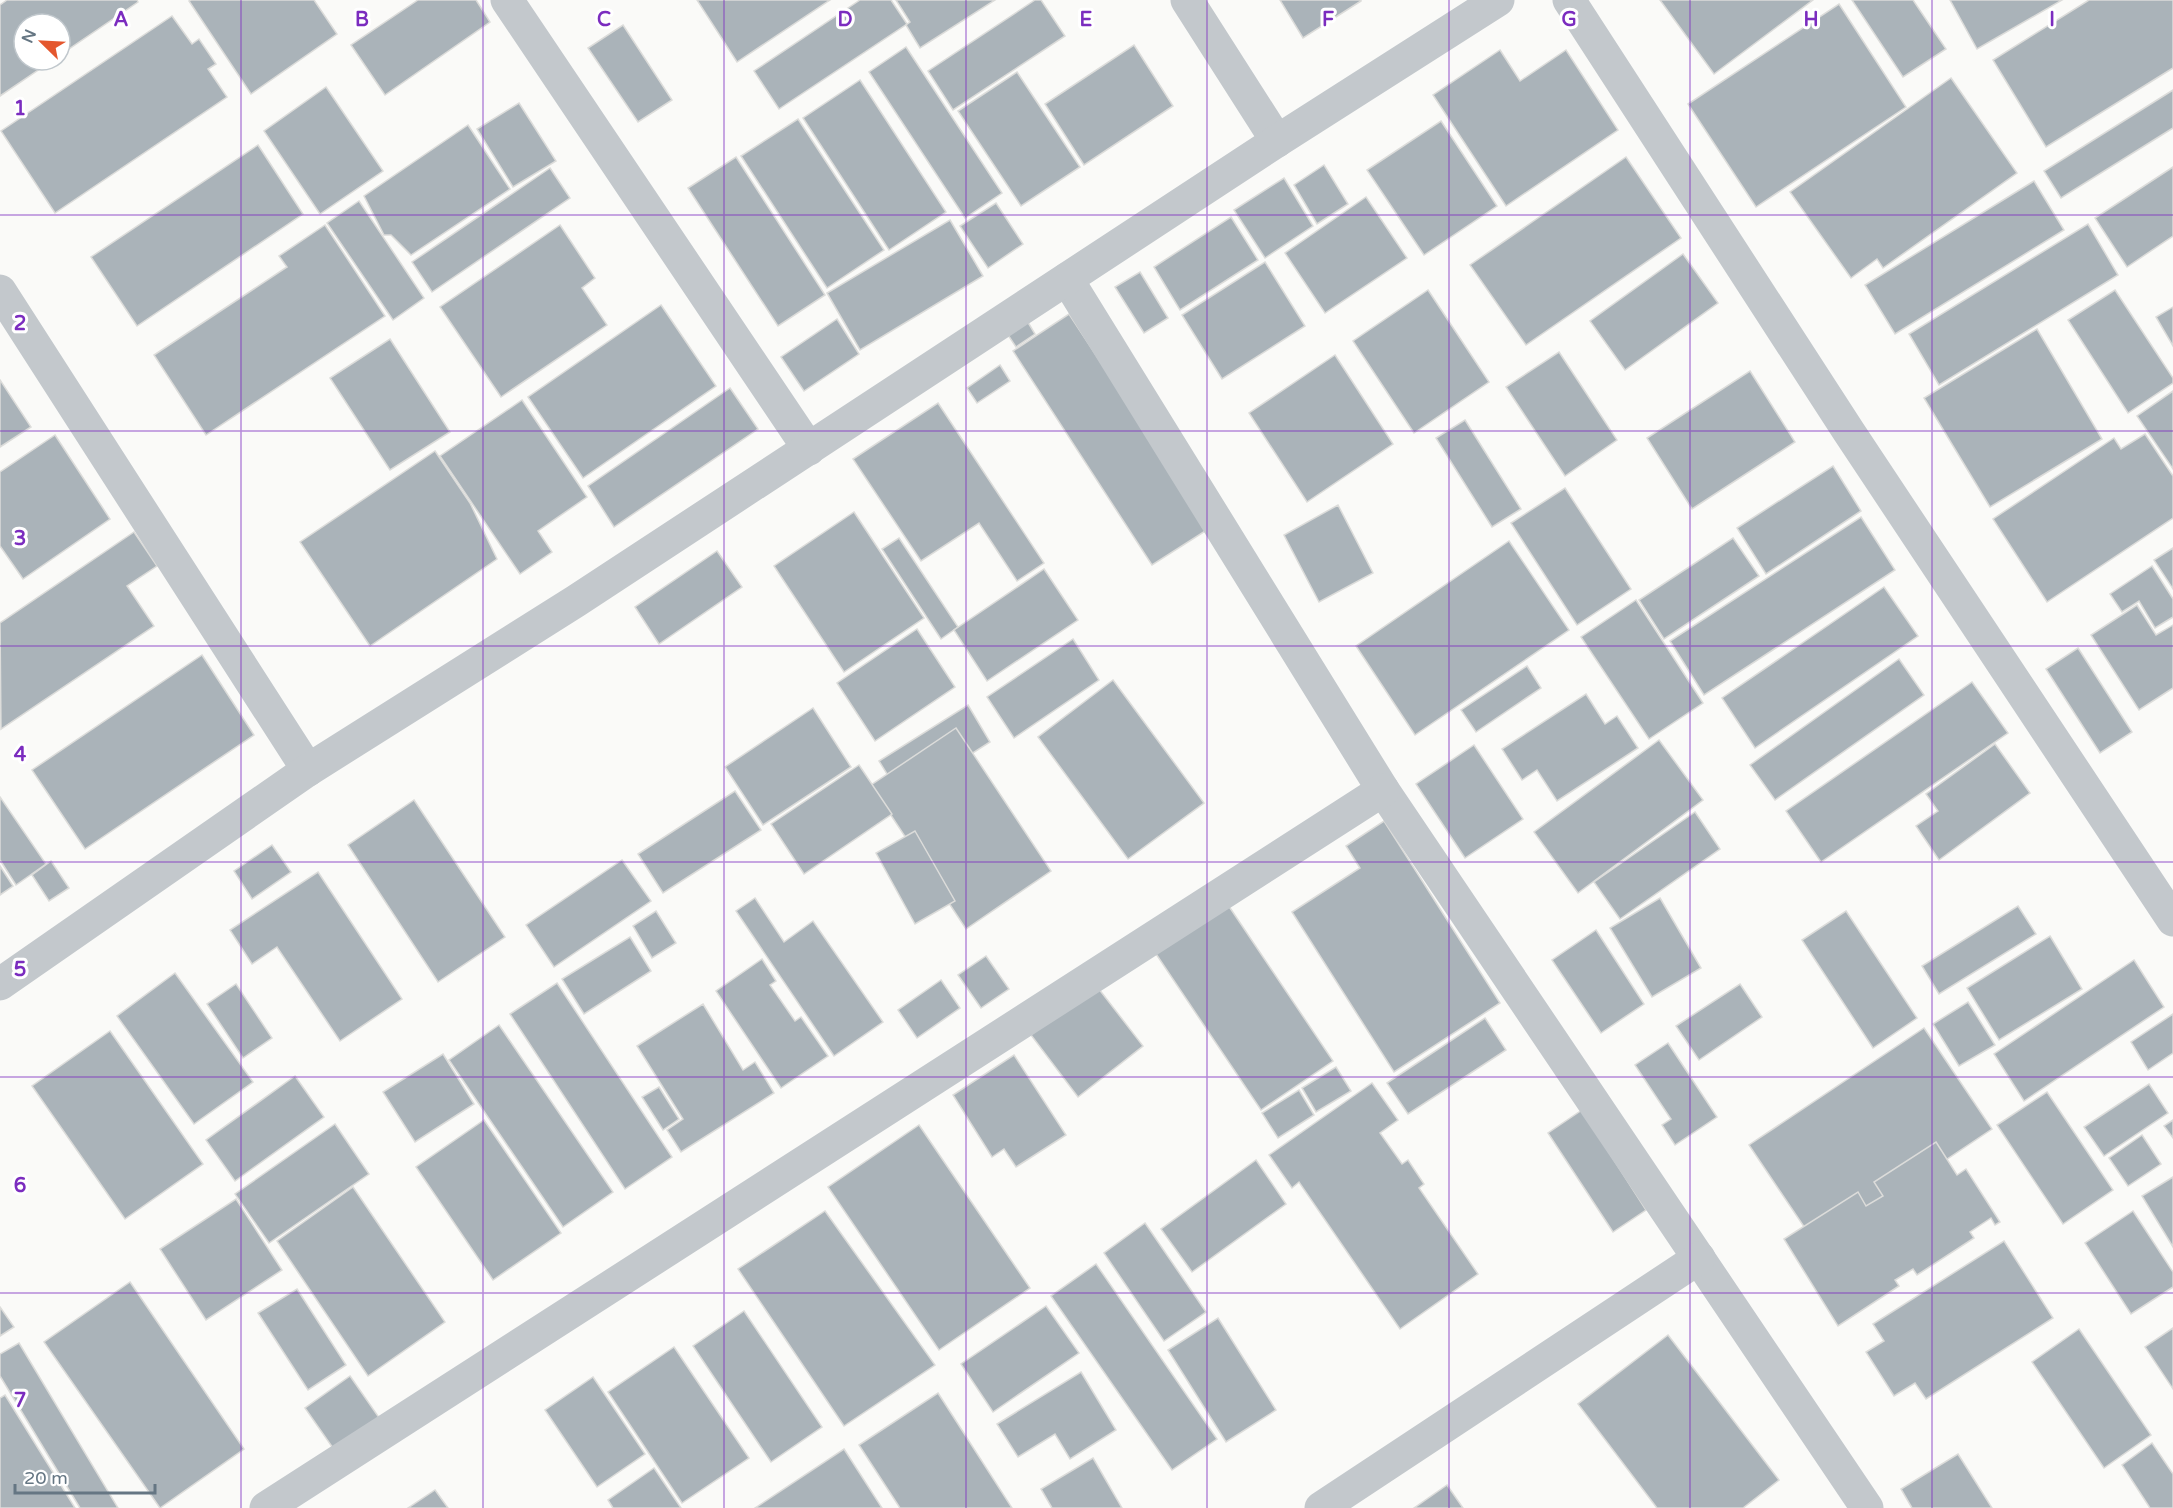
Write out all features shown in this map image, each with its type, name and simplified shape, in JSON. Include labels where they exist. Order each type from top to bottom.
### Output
[{"type":"street","points":[[507,0],[809,449]]},
{"type":"street","points":[[1187,0],[1277,141]]},
{"type":"street","points":[[0,984],[308,770],[809,449],[1277,141],[1498,0]]},
{"type":"street","points":[[1569,0],[1842,422],[2173,921]]},
{"type":"street","points":[[1067,279],[1383,790],[1867,1508]]},
{"type":"street","points":[[0,291],[308,770]]},
{"type":"street","points":[[266,1508],[1383,790]]},
{"type":"street","points":[[1321,1508],[1699,1258]]},
{"type":"building","points":[[7,0],[137,0],[138,2],[72,47],[72,12],[12,12],[12,72],[35,72],[0,96],[0,5]]},
{"type":"building","points":[[314,0],[337,34],[251,94],[189,1]]},
{"type":"building","points":[[418,0],[476,0],[490,22],[385,95],[351,45]]},
{"type":"building","points":[[697,0],[830,0],[737,62]]},
{"type":"building","points":[[860,0],[891,0],[907,24],[779,109],[754,71]]},
{"type":"building","points":[[896,0],[995,0],[920,48],[906,25],[910,22]]},
{"type":"building","points":[[1035,0],[1041,0],[1065,36],[953,110],[928,71]]},
{"type":"building","points":[[1280,0],[1361,0],[1361,1],[1303,38]]},
{"type":"building","points":[[1660,0],[1813,0],[1714,74]]},
{"type":"building","points":[[1852,0],[1913,0],[1946,49],[1903,77]]},
{"type":"building","points":[[1950,0],[2062,0],[1977,49]]},
{"type":"building","points":[[2089,0],[2173,0],[2173,68],[2046,147],[1993,60]]},
{"type":"building","points":[[1839,4],[1906,107],[1756,207],[1688,104]]},
{"type":"building","points":[[172,16],[192,44],[199,39],[216,64],[208,69],[227,97],[55,213],[1,131]]},
{"type":"building","points":[[623,25],[672,100],[638,122],[588,48]]},
{"type":"building","points":[[1134,45],[1173,106],[1084,165],[1045,104]]},
{"type":"building","points":[[906,47],[1002,193],[965,218],[869,72]]},
{"type":"building","points":[[1500,50],[1520,81],[1566,50],[1618,130],[1506,206],[1433,95]]},
{"type":"building","points":[[1017,72],[1080,167],[1021,206],[958,111]]},
{"type":"building","points":[[1951,78],[2017,173],[1883,268],[1877,259],[1851,278],[1790,192]]},
{"type":"building","points":[[860,80],[946,212],[889,250],[803,118]]},
{"type":"building","points":[[326,87],[383,171],[320,214],[264,131]]},
{"type":"building","points":[[2173,90],[2173,128],[2061,198],[2044,171]]},
{"type":"building","points":[[519,103],[556,161],[513,187],[477,129]]},
{"type":"building","points":[[798,119],[884,250],[827,288],[741,156]]},
{"type":"building","points":[[1441,121],[1497,206],[1424,255],[1367,170]]},
{"type":"building","points":[[468,125],[510,189],[411,255],[391,235],[384,235],[364,196]]},
{"type":"building","points":[[258,145],[303,214],[137,326],[91,257]]},
{"type":"building","points":[[736,157],[825,295],[778,326],[688,188]]},
{"type":"building","points":[[1626,157],[1681,238],[1526,345],[1470,265]]},
{"type":"building","points":[[1324,165],[1348,204],[1317,224],[1294,185]]},
{"type":"building","points":[[2173,167],[2173,236],[2127,267],[2095,218]]},
{"type":"building","points":[[550,168],[570,198],[432,292],[412,262]]},
{"type":"building","points":[[1284,178],[1313,226],[1265,258],[1234,210]]},
{"type":"building","points":[[2034,181],[2064,230],[1895,334],[1865,285]]},
{"type":"building","points":[[1366,197],[1407,258],[1325,313],[1285,253]]},
{"type":"building","points":[[359,201],[424,298],[393,320],[327,223]]},
{"type":"building","points":[[996,203],[1023,244],[988,268],[960,226]]},
{"type":"building","points":[[1231,217],[1258,260],[1180,310],[1154,267]]},
{"type":"building","points":[[950,220],[983,276],[860,350],[827,293]]},
{"type":"building","points":[[2088,224],[2118,275],[1939,385],[1909,334]]},
{"type":"building","points":[[325,225],[385,316],[206,435],[154,355],[287,267],[279,256]]},
{"type":"building","points":[[560,225],[595,278],[582,288],[607,325],[501,397],[440,307]]},
{"type":"building","points":[[1683,254],[1718,303],[1625,370],[1590,321]]},
{"type":"building","points":[[1265,262],[1305,326],[1222,379],[1182,315]]},
{"type":"building","points":[[1140,272],[1168,318],[1144,333],[1115,287]]},
{"type":"building","points":[[1428,290],[1489,382],[1414,433],[1353,341]]},
{"type":"building","points":[[2115,290],[2173,378],[2173,383],[2128,413],[2068,320]]},
{"type":"building","points":[[661,305],[716,386],[583,478],[528,397]]},
{"type":"building","points":[[2173,307],[2173,346],[2156,317]]},
{"type":"building","points":[[1069,314],[1210,528],[1152,565],[1013,351]]},
{"type":"building","points":[[837,319],[859,354],[804,391],[781,357]]},
{"type":"building","points":[[1026,319],[1035,334],[1016,347],[1006,332]]},
{"type":"building","points":[[2037,329],[2102,439],[1990,507],[1924,398]]},
{"type":"building","points":[[390,339],[450,432],[390,470],[330,378]]},
{"type":"building","points":[[1559,352],[1617,440],[1565,476],[1506,387]]},
{"type":"building","points":[[1335,355],[1393,444],[1307,502],[1249,413]]},
{"type":"building","points":[[1000,365],[1010,381],[977,403],[967,388]]},
{"type":"building","points":[[1750,371],[1795,442],[1692,509],[1647,438]]},
{"type":"building","points":[[0,380],[31,427],[0,447]]},
{"type":"building","points":[[730,388],[758,429],[614,527],[588,486]]},
{"type":"building","points":[[2173,391],[2173,469],[2137,416]]},
{"type":"building","points":[[522,400],[587,497],[538,531],[552,552],[520,574],[440,456]]},
{"type":"building","points":[[938,403],[1044,563],[1017,581],[979,523],[921,561],[853,459]]},
{"type":"building","points":[[1465,420],[1521,509],[1492,527],[1436,438]]},
{"type":"building","points":[[2145,434],[2173,476],[2173,518],[2047,602],[1993,519],[2114,438],[2121,449]]},
{"type":"building","points":[[55,435],[110,519],[23,579],[0,546],[0,472]]},
{"type":"building","points":[[435,451],[470,503],[497,559],[370,646],[300,542]]},
{"type":"building","points":[[1833,466],[1861,511],[1766,574],[1737,528]]},
{"type":"building","points":[[1565,488],[1631,589],[1577,625],[1511,523]]},
{"type":"building","points":[[1338,505],[1373,573],[1319,602],[1284,535]]},
{"type":"building","points":[[854,512],[924,618],[844,672],[774,566]]},
{"type":"building","points":[[1861,517],[1895,570],[1704,695],[1670,641]]},
{"type":"building","points":[[134,532],[157,566],[127,586],[154,626],[1,729],[0,623]]},
{"type":"building","points":[[899,538],[958,627],[941,639],[882,549]]},
{"type":"building","points":[[1733,538],[1759,576],[1664,639],[1639,600]]},
{"type":"building","points":[[1509,541],[1569,630],[1415,735],[1356,646]]},
{"type":"building","points":[[2173,548],[2173,589],[2154,560]]},
{"type":"building","points":[[717,551],[742,587],[659,644],[635,607]]},
{"type":"building","points":[[2152,566],[2173,599],[2173,617],[2155,628],[2139,601],[2122,612],[2110,594]]},
{"type":"building","points":[[1044,569],[1078,620],[987,681],[954,630]]},
{"type":"building","points":[[1884,587],[1918,636],[1755,748],[1722,698]]},
{"type":"building","points":[[1636,600],[1703,703],[1649,739],[1581,637]]},
{"type":"building","points":[[2137,605],[2156,635],[2173,625],[2173,688],[2139,710],[2091,635]]},
{"type":"building","points":[[917,629],[955,687],[875,741],[837,683]]},
{"type":"building","points":[[1073,639],[1099,680],[1014,738],[987,697]]},
{"type":"building","points":[[2078,648],[2132,732],[2100,753],[2046,669]]},
{"type":"building","points":[[202,655],[254,735],[85,849],[32,770]]},
{"type":"building","points":[[1899,659],[1924,695],[1775,800],[1750,765]]},
{"type":"building","points":[[1527,666],[1541,688],[1476,732],[1461,710]]},
{"type":"building","points":[[1113,680],[1204,803],[1128,859],[1038,737]]},
{"type":"building","points":[[1972,682],[2008,733],[1821,862],[1786,811]]},
{"type":"building","points":[[1586,694],[1605,724],[1617,716],[1638,748],[1557,801],[1537,770],[1522,780],[1502,749]]},
{"type":"building","points":[[968,705],[990,742],[902,798],[879,761]]},
{"type":"building","points":[[813,708],[851,767],[763,825],[725,767]]},
{"type":"building","points":[[956,728],[1051,871],[966,929],[871,785]]},
{"type":"building","points":[[1659,740],[1703,800],[1578,893],[1534,832]]},
{"type":"building","points":[[1995,744],[2030,793],[1939,860],[1916,826],[1938,811],[1926,794]]},
{"type":"building","points":[[1474,745],[1523,819],[1465,858],[1416,784]]},
{"type":"building","points":[[859,765],[892,814],[804,874],[771,824]]},
{"type":"building","points":[[735,791],[761,830],[663,893],[638,854]]},
{"type":"building","points":[[0,797],[46,864],[16,885],[0,860]]},
{"type":"building","points":[[414,800],[505,937],[438,982],[348,845]]},
{"type":"building","points":[[1695,812],[1720,849],[1620,919],[1594,882]]},
{"type":"building","points":[[1384,821],[1500,1003],[1394,1072],[1292,912],[1360,868],[1346,846]]},
{"type":"building","points":[[915,831],[955,901],[915,924],[876,853]]},
{"type":"building","points":[[272,845],[291,872],[252,899],[234,871]]},
{"type":"building","points":[[622,860],[651,901],[554,967],[526,925]]},
{"type":"building","points":[[51,861],[69,888],[49,901],[32,875]]},
{"type":"building","points":[[0,866],[13,886],[0,895]]},
{"type":"building","points":[[318,872],[402,999],[340,1041],[277,947],[252,964],[230,930]]},
{"type":"building","points":[[1222,896],[1333,1061],[1261,1110],[1150,945]]},
{"type":"building","points":[[755,898],[784,942],[813,921],[883,1022],[834,1056],[736,911]]},
{"type":"building","points":[[1660,898],[1701,968],[1652,997],[1610,928]]},
{"type":"building","points":[[2018,906],[2036,934],[1939,994],[1922,966]]},
{"type":"building","points":[[656,911],[676,943],[652,958],[633,926]]},
{"type":"building","points":[[1846,911],[1917,1018],[1873,1048],[1802,940]]},
{"type":"building","points":[[1596,930],[1644,1004],[1601,1033],[1552,960]]},
{"type":"building","points":[[2050,936],[2082,989],[1999,1040],[1967,988]]},
{"type":"building","points":[[630,937],[651,971],[584,1014],[562,979]]},
{"type":"building","points":[[986,956],[1009,989],[981,1008],[958,975]]},
{"type":"building","points":[[762,959],[776,981],[770,985],[795,1021],[801,1017],[828,1056],[781,1088],[716,991]]},
{"type":"building","points":[[2134,960],[2164,1007],[2024,1101],[1994,1054]]},
{"type":"building","points":[[175,973],[253,1082],[194,1124],[117,1016]]},
{"type":"building","points":[[941,980],[960,1008],[917,1038],[898,1010]]},
{"type":"building","points":[[557,983],[672,1157],[625,1189],[510,1014]]},
{"type":"building","points":[[236,984],[272,1038],[243,1058],[207,1004]]},
{"type":"building","points":[[1095,984],[1143,1046],[1078,1097],[1031,1035]]},
{"type":"building","points":[[1740,984],[1762,1017],[1699,1060],[1676,1026]]},
{"type":"building","points":[[1968,1002],[1995,1045],[1959,1066],[1933,1024]]},
{"type":"building","points":[[703,1004],[743,1070],[755,1062],[774,1093],[681,1152],[667,1130],[683,1119],[637,1046]]},
{"type":"building","points":[[2173,1014],[2173,1053],[2148,1070],[2131,1042]]},
{"type":"building","points":[[1485,1018],[1506,1050],[1408,1114],[1387,1083]]},
{"type":"building","points":[[499,1025],[613,1192],[563,1227],[449,1060]]},
{"type":"building","points":[[1924,1028],[1992,1129],[1817,1246],[1749,1145]]},
{"type":"building","points":[[110,1031],[203,1164],[125,1219],[32,1086]]},
{"type":"building","points":[[1668,1043],[1717,1117],[1675,1145],[1662,1125],[1671,1119],[1635,1065]]},
{"type":"building","points":[[443,1054],[474,1104],[415,1142],[383,1092]]},
{"type":"building","points":[[1014,1055],[1066,1135],[1016,1167],[1004,1149],[992,1157],[953,1095]]},
{"type":"building","points":[[1336,1067],[1351,1091],[1316,1112],[1302,1088]]},
{"type":"building","points":[[295,1076],[324,1117],[235,1181],[206,1140]]},
{"type":"building","points":[[1372,1083],[1398,1120],[1380,1133],[1402,1164],[1408,1160],[1424,1184],[1419,1188],[1478,1274],[1400,1329],[1299,1182],[1292,1188],[1269,1155]]},
{"type":"building","points":[[2149,1084],[2168,1113],[2104,1156],[2084,1127]]},
{"type":"building","points":[[659,1087],[679,1119],[663,1130],[642,1097]]},
{"type":"building","points":[[1299,1090],[1314,1115],[1278,1138],[1262,1113]]},
{"type":"building","points":[[2047,1092],[2113,1190],[2063,1224],[1997,1125]]},
{"type":"building","points":[[1582,1110],[1646,1210],[1613,1232],[1548,1133]]},
{"type":"building","points":[[484,1120],[561,1233],[493,1280],[416,1167]]},
{"type":"building","points":[[2173,1120],[2173,1138],[2164,1126]]},
{"type":"building","points":[[335,1124],[369,1174],[269,1243],[235,1194]]},
{"type":"building","points":[[919,1125],[1030,1288],[939,1350],[828,1187]]},
{"type":"building","points":[[2142,1135],[2161,1164],[2128,1186],[2109,1158]]},
{"type":"building","points":[[1936,1142],[1957,1175],[1966,1169],[2000,1222],[1995,1225],[1991,1218],[1970,1232],[1974,1238],[1917,1275],[1913,1269],[1895,1280],[1899,1286],[1838,1326],[1784,1239],[1858,1192],[1866,1206],[1883,1196],[1874,1182]]},
{"type":"building","points":[[1256,1160],[1286,1204],[1192,1272],[1161,1229]]},
{"type":"building","points":[[2173,1177],[2173,1247],[2142,1196]]},
{"type":"building","points":[[353,1187],[445,1322],[368,1376],[277,1241]]},
{"type":"building","points":[[236,1199],[282,1270],[206,1320],[160,1249]]},
{"type":"building","points":[[825,1211],[935,1365],[844,1426],[738,1269]]},
{"type":"building","points":[[2133,1211],[2173,1272],[2173,1287],[2131,1314],[2085,1243]]},
{"type":"building","points":[[1145,1223],[1206,1312],[1164,1341],[1104,1253]]},
{"type":"building","points":[[2004,1241],[2053,1318],[1926,1399],[1915,1383],[1894,1396],[1866,1352],[1884,1341],[1873,1324]]},
{"type":"building","points":[[1096,1264],[1217,1439],[1172,1470],[1051,1296]]},
{"type":"building","points":[[130,1282],[244,1449],[160,1508],[44,1342]]},
{"type":"building","points":[[297,1289],[346,1365],[308,1390],[258,1313]]},
{"type":"building","points":[[1046,1306],[1079,1353],[993,1412],[961,1364]]},
{"type":"building","points":[[0,1307],[14,1327],[0,1336]]},
{"type":"building","points":[[744,1311],[822,1427],[771,1462],[693,1346]]},
{"type":"building","points":[[1218,1318],[1276,1410],[1226,1442],[1168,1350]]},
{"type":"building","points":[[2173,1328],[2173,1389],[2145,1347]]},
{"type":"building","points":[[2079,1329],[2151,1435],[2104,1468],[2032,1362]]},
{"type":"building","points":[[1668,1335],[1779,1480],[1743,1508],[1657,1508],[1578,1404]]},
{"type":"building","points":[[19,1343],[118,1508],[80,1508],[0,1376],[0,1354]]},
{"type":"building","points":[[674,1347],[749,1458],[682,1503],[608,1392]]},
{"type":"building","points":[[1081,1372],[1116,1430],[1070,1459],[1055,1434],[1018,1457],[997,1424]]},
{"type":"building","points":[[350,1376],[380,1419],[335,1451],[305,1408]]},
{"type":"building","points":[[593,1377],[645,1454],[597,1487],[545,1410]]},
{"type":"building","points":[[938,1393],[1012,1508],[900,1508],[859,1445]]},
{"type":"building","points":[[5,1395],[75,1508],[0,1508],[0,1398]]},
{"type":"building","points":[[2152,1443],[2173,1474],[2173,1508],[2150,1508],[2122,1465]]},
{"type":"building","points":[[844,1449],[882,1508],[755,1508]]},
{"type":"building","points":[[1958,1454],[1992,1508],[1912,1508],[1901,1489]]},
{"type":"building","points":[[1093,1458],[1122,1508],[1052,1508],[1041,1489]]},
{"type":"building","points":[[654,1468],[681,1508],[613,1508],[608,1500]]},
{"type":"building","points":[[1447,1485],[1463,1508],[1414,1508]]},
{"type":"building","points":[[435,1490],[448,1508],[408,1508]]}]
